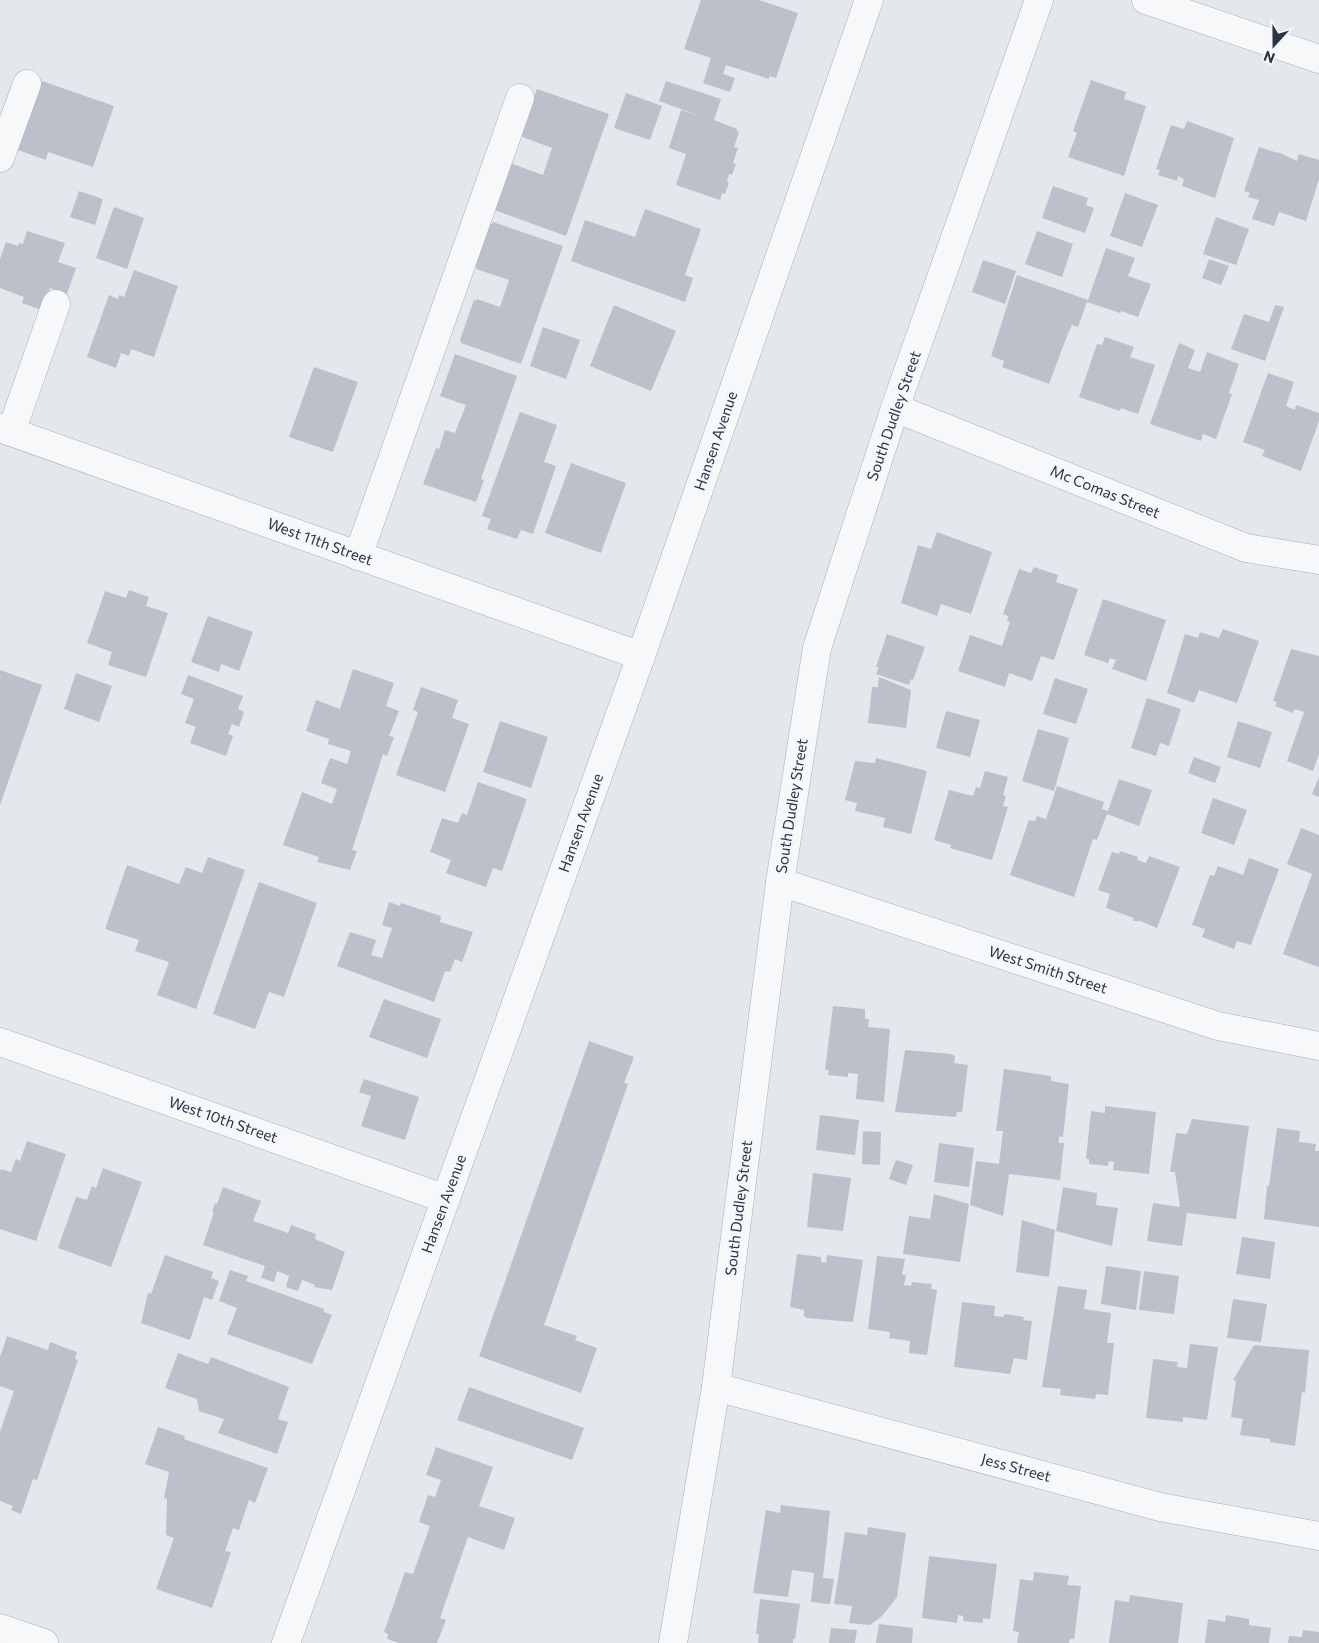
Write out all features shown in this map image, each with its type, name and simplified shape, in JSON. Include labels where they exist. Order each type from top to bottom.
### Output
[{"type":"street","name":"Hansen Avenue","points":[[286,1643],[641,656],[869,0]]},
{"type":"street","name":"South Dudley Street","points":[[673,1643],[716,1387],[780,882],[817,648],[895,408],[1040,0]]},
{"type":"street","points":[[1146,0],[1319,59]]},
{"type":"street","points":[[0,158],[26,84]]},
{"type":"street","points":[[358,556],[520,98]]},
{"type":"street","points":[[5,430],[56,304]]},
{"type":"street","name":"Mc Comas Street","points":[[895,408],[1246,548],[1319,560]]},
{"type":"street","name":"West 11th Street","points":[[5,430],[641,656]]},
{"type":"street","name":"West Smith Street","points":[[780,882],[1218,1026],[1319,1046]]},
{"type":"street","name":"West 10th Street","points":[[0,1042],[446,1199]]},
{"type":"street","name":"Jess Street","points":[[716,1387],[1160,1506],[1319,1536]]},
{"type":"street","points":[[0,1628],[44,1643]]},
{"type":"building","points":[[701,0],[759,0],[798,13],[776,78],[769,76],[769,79],[726,65],[723,74],[735,78],[730,92],[703,83],[711,58],[684,49]]},
{"type":"building","points":[[1091,80],[1126,92],[1124,99],[1146,106],[1124,176],[1068,157],[1077,133],[1073,131]]},
{"type":"building","points":[[42,81],[114,106],[93,167],[48,152],[46,160],[18,150]]},
{"type":"building","points":[[666,81],[721,99],[714,120],[737,129],[739,132],[734,147],[738,148],[733,163],[736,164],[732,175],[729,174],[727,182],[729,183],[725,194],[722,193],[720,200],[676,185],[686,154],[669,148],[681,110],[700,116],[659,101]]},
{"type":"building","points":[[537,89],[609,114],[566,236],[494,210],[510,163],[543,175],[552,148],[520,136]]},
{"type":"building","points":[[626,93],[662,106],[650,140],[614,128]]},
{"type":"building","points":[[1187,121],[1234,138],[1215,198],[1182,186],[1184,179],[1178,176],[1177,181],[1158,175],[1160,170],[1156,169],[1171,125],[1184,129]]},
{"type":"building","points":[[1259,147],[1278,152],[1297,161],[1299,154],[1319,160],[1319,179],[1306,221],[1279,212],[1274,226],[1252,219],[1259,200],[1248,197],[1250,193],[1244,191]]},
{"type":"building","points":[[1053,186],[1088,198],[1086,205],[1094,208],[1085,233],[1042,218]]},
{"type":"building","points":[[79,191],[103,199],[95,225],[70,217]]},
{"type":"building","points":[[1125,193],[1158,205],[1142,247],[1110,236]]},
{"type":"building","points":[[114,207],[144,218],[127,269],[96,258]]},
{"type":"building","points":[[645,209],[701,229],[685,275],[693,278],[685,302],[571,261],[585,220],[635,237]]},
{"type":"building","points":[[1216,217],[1249,229],[1236,265],[1203,254]]},
{"type":"building","points":[[493,222],[563,246],[521,364],[461,343],[460,340],[474,300],[476,301],[477,299],[500,307],[509,280],[476,269],[477,267],[475,266],[490,224]]},
{"type":"building","points":[[27,231],[65,243],[58,262],[76,268],[67,294],[50,288],[42,310],[22,303],[24,297],[0,288],[0,259],[6,242],[18,246],[19,243],[23,244]]},
{"type":"building","points":[[1037,231],[1073,244],[1062,277],[1025,264]]},
{"type":"building","points":[[1106,248],[1135,258],[1128,276],[1151,284],[1138,317],[1087,302],[1078,327],[1072,325],[1049,384],[1002,367],[1004,361],[991,356],[1017,275],[1088,300]]},
{"type":"building","points":[[1209,259],[1229,266],[1221,285],[1202,278]]},
{"type":"building","points":[[983,260],[1016,271],[1005,304],[972,292]]},
{"type":"building","points":[[134,270],[178,286],[154,357],[131,349],[129,356],[121,353],[116,368],[87,357],[109,295],[118,299],[119,295],[124,297]]},
{"type":"building","points":[[614,305],[676,331],[651,391],[590,366]]},
{"type":"building","points":[[1275,305],[1284,307],[1265,361],[1231,349],[1244,314],[1269,322]]},
{"type":"building","points":[[543,327],[580,340],[566,379],[530,366]]},
{"type":"building","points":[[1105,337],[1134,347],[1130,357],[1155,365],[1138,414],[1121,408],[1120,411],[1079,397],[1097,344],[1102,345]]},
{"type":"building","points":[[1179,343],[1195,350],[1188,368],[1200,372],[1207,352],[1239,364],[1229,393],[1232,394],[1216,439],[1203,434],[1201,441],[1150,424]]},
{"type":"building","points":[[455,354],[517,376],[481,479],[484,480],[476,502],[423,484],[436,448],[439,449],[445,430],[455,433],[466,405],[440,396]]},
{"type":"building","points":[[314,367],[358,382],[333,452],[289,437]]},
{"type":"building","points":[[1268,373],[1294,382],[1286,406],[1295,410],[1296,405],[1319,413],[1319,421],[1301,471],[1262,456],[1265,450],[1243,442]]},
{"type":"building","points":[[520,412],[557,425],[544,462],[556,466],[533,534],[521,530],[517,539],[487,529],[491,519],[482,516]]},
{"type":"building","points":[[571,463],[626,483],[601,553],[545,533]]},
{"type":"building","points":[[937,532],[992,552],[971,614],[941,604],[937,616],[901,603],[918,545],[931,549]]},
{"type":"building","points":[[1034,567],[1058,575],[1056,582],[1078,589],[1054,660],[1041,656],[1032,681],[1009,673],[1005,687],[958,671],[970,635],[1002,646],[1010,622],[1007,621],[1008,616],[1003,614],[1019,569],[1031,573]]},
{"type":"building","points":[[129,590],[149,597],[146,606],[168,613],[146,677],[108,665],[112,652],[87,643],[105,591],[126,598]]},
{"type":"building","points":[[1103,599],[1166,620],[1146,681],[1112,669],[1116,660],[1110,658],[1108,663],[1084,655]]},
{"type":"building","points":[[208,616],[253,632],[239,671],[221,664],[219,672],[191,662]]},
{"type":"building","points":[[1223,629],[1259,641],[1237,703],[1199,690],[1194,703],[1167,693],[1185,634],[1198,638],[1200,632],[1219,638]]},
{"type":"building","points":[[887,634],[925,647],[913,680],[911,679],[909,685],[876,674],[879,667],[876,667]]},
{"type":"building","points":[[1291,649],[1319,656],[1319,754],[1313,771],[1287,761],[1304,712],[1295,709],[1293,713],[1275,706],[1277,702],[1273,701]]},
{"type":"building","points":[[353,669],[394,683],[386,706],[399,711],[389,736],[394,737],[387,756],[383,754],[352,850],[357,851],[350,870],[317,862],[319,857],[283,845],[302,792],[332,804],[337,789],[321,783],[330,758],[347,764],[351,751],[328,744],[329,739],[306,731],[316,700],[340,709]]},
{"type":"building","points":[[0,670],[42,685],[0,805]]},
{"type":"building","points":[[76,673],[112,686],[99,722],[64,709]]},
{"type":"building","points":[[188,675],[243,696],[238,709],[244,712],[239,727],[232,724],[228,734],[233,736],[226,756],[190,743],[196,727],[185,723],[194,699],[181,694]]},
{"type":"building","points":[[879,677],[911,690],[906,728],[868,723],[872,687],[878,687]]},
{"type":"building","points":[[1055,678],[1088,689],[1076,724],[1043,714]]},
{"type":"building","points":[[421,687],[458,700],[452,718],[469,724],[445,792],[396,775],[418,712],[413,710]]},
{"type":"building","points":[[1147,698],[1181,709],[1169,746],[1160,743],[1156,756],[1131,748]]},
{"type":"building","points":[[946,711],[980,720],[970,757],[936,748]]},
{"type":"building","points":[[500,721],[548,737],[531,788],[483,772]]},
{"type":"building","points":[[1238,721],[1272,732],[1260,768],[1227,757]]},
{"type":"building","points":[[1038,729],[1069,738],[1054,791],[1022,781]]},
{"type":"building","points":[[1194,757],[1221,767],[1215,783],[1188,773]]},
{"type":"building","points":[[876,758],[927,771],[911,834],[883,827],[885,818],[855,811],[857,803],[845,800],[855,761],[875,763]]},
{"type":"building","points":[[985,771],[1008,777],[1003,795],[1006,796],[1003,806],[1008,807],[992,860],[950,848],[951,845],[934,840],[949,790],[973,796],[976,787],[980,788]]},
{"type":"building","points":[[1319,777],[1319,797],[1312,794]]},
{"type":"building","points":[[1119,779],[1152,790],[1139,826],[1107,814],[1097,840],[1093,839],[1074,897],[1010,875],[1029,820],[1035,821],[1037,816],[1046,819],[1057,786],[1104,802],[1102,809],[1108,811]]},
{"type":"building","points":[[478,782],[527,799],[502,871],[493,868],[486,887],[446,873],[451,860],[430,852],[442,818],[458,823],[462,813],[467,815]]},
{"type":"building","points":[[1213,798],[1247,810],[1234,845],[1201,833]]},
{"type":"building","points":[[1301,828],[1319,835],[1319,967],[1283,954],[1312,874],[1287,864]]},
{"type":"building","points":[[1120,851],[1138,857],[1137,860],[1146,863],[1149,856],[1180,867],[1157,928],[1140,921],[1133,921],[1134,918],[1106,908],[1110,894],[1098,890],[1112,852],[1119,854]]},
{"type":"building","points":[[208,857],[245,870],[196,1009],[157,995],[169,962],[135,951],[139,940],[105,929],[127,865],[179,884],[186,867],[202,873]]},
{"type":"building","points":[[1249,858],[1279,869],[1251,945],[1237,941],[1234,949],[1202,937],[1205,929],[1192,925],[1210,875],[1214,876],[1218,866],[1243,875]]},
{"type":"building","points":[[259,882],[317,903],[284,997],[269,992],[255,1029],[213,1014]]},
{"type":"building","points":[[389,902],[400,906],[401,903],[441,916],[440,922],[473,932],[462,962],[455,959],[450,972],[445,971],[434,1002],[337,966],[350,932],[376,940],[371,955],[382,958],[392,928],[382,925]]},
{"type":"building","points":[[384,999],[441,1019],[427,1058],[369,1037]]},
{"type":"building","points":[[833,1006],[865,1009],[865,1019],[869,1019],[868,1027],[890,1029],[884,1102],[856,1099],[858,1074],[848,1073],[848,1077],[828,1075],[829,1070],[825,1070]]},
{"type":"building","points":[[589,1041],[634,1057],[624,1083],[628,1084],[544,1325],[577,1336],[575,1340],[597,1348],[581,1393],[479,1356]]},
{"type":"building","points":[[905,1050],[951,1054],[955,1056],[954,1063],[968,1065],[962,1112],[957,1112],[956,1117],[895,1112]]},
{"type":"building","points":[[1004,1069],[1051,1076],[1051,1081],[1069,1084],[1063,1137],[1059,1136],[1059,1143],[1064,1143],[1060,1180],[1009,1174],[1003,1216],[970,1205],[976,1161],[999,1164],[1003,1131],[996,1131]]},
{"type":"building","points":[[364,1079],[419,1097],[405,1140],[361,1126],[371,1096],[359,1092]]},
{"type":"building","points":[[1105,1106],[1156,1112],[1149,1174],[1113,1170],[1114,1162],[1109,1161],[1108,1166],[1089,1164],[1089,1159],[1086,1159],[1091,1111],[1105,1113]]},
{"type":"building","points":[[820,1115],[859,1120],[855,1155],[816,1150]]},
{"type":"building","points":[[1192,1119],[1249,1126],[1236,1219],[1187,1213],[1182,1246],[1147,1241],[1153,1203],[1180,1207],[1175,1172],[1170,1172],[1176,1133],[1187,1134]]},
{"type":"building","points":[[1277,1128],[1300,1131],[1299,1142],[1316,1144],[1315,1151],[1319,1151],[1319,1227],[1264,1219],[1267,1186],[1269,1186]]},
{"type":"building","points":[[863,1131],[881,1132],[880,1165],[862,1164]]},
{"type":"building","points":[[27,1141],[66,1154],[36,1241],[0,1229],[0,1171],[1,1169],[11,1172],[16,1159],[20,1161]]},
{"type":"building","points":[[939,1143],[974,1148],[969,1187],[934,1182]]},
{"type":"building","points":[[896,1160],[913,1165],[906,1185],[889,1179]]},
{"type":"building","points":[[103,1168],[142,1182],[111,1267],[58,1248],[76,1197],[87,1200],[92,1186],[96,1188]]},
{"type":"building","points":[[813,1173],[851,1178],[843,1231],[807,1227]]},
{"type":"building","points":[[223,1187],[261,1201],[253,1221],[288,1233],[291,1225],[316,1234],[315,1239],[345,1252],[332,1290],[314,1287],[315,1285],[302,1280],[298,1291],[286,1287],[289,1276],[277,1271],[274,1282],[261,1278],[265,1266],[203,1245],[214,1212],[212,1211],[215,1203],[217,1204]]},
{"type":"building","points":[[1063,1187],[1097,1193],[1096,1205],[1118,1208],[1112,1246],[1056,1231]]},
{"type":"building","points":[[934,1194],[969,1204],[960,1262],[903,1254],[909,1216],[930,1219]]},
{"type":"building","points":[[1022,1220],[1055,1230],[1049,1277],[1016,1272]]},
{"type":"building","points":[[1242,1237],[1275,1242],[1270,1279],[1236,1274]]},
{"type":"building","points":[[797,1254],[821,1257],[821,1262],[826,1263],[827,1255],[863,1260],[853,1322],[807,1318],[804,1316],[804,1310],[790,1307]]},
{"type":"building","points":[[165,1255],[213,1272],[211,1278],[219,1281],[212,1300],[204,1297],[190,1340],[141,1323],[148,1293],[151,1294]]},
{"type":"building","points":[[877,1256],[905,1259],[902,1275],[906,1275],[904,1285],[911,1286],[912,1282],[932,1284],[931,1289],[937,1290],[927,1355],[909,1353],[910,1341],[889,1338],[890,1332],[868,1329]]},
{"type":"building","points":[[1106,1266],[1141,1271],[1136,1310],[1101,1304]]},
{"type":"building","points":[[230,1270],[248,1276],[246,1281],[324,1309],[324,1312],[332,1315],[312,1364],[227,1334],[237,1308],[219,1301]]},
{"type":"building","points":[[1144,1271],[1179,1276],[1174,1314],[1139,1310]]},
{"type":"building","points":[[1058,1286],[1087,1290],[1084,1309],[1111,1313],[1107,1343],[1114,1343],[1108,1395],[1096,1394],[1095,1399],[1060,1395],[1061,1389],[1042,1387]]},
{"type":"building","points":[[1233,1299],[1267,1304],[1261,1342],[1227,1338]]},
{"type":"building","points":[[962,1302],[995,1306],[994,1316],[1004,1317],[1004,1314],[1024,1317],[1023,1320],[1032,1321],[1027,1360],[1014,1358],[1010,1374],[954,1367]]},
{"type":"building","points":[[7,1336],[48,1350],[50,1342],[77,1352],[75,1359],[78,1360],[37,1480],[33,1479],[21,1514],[11,1510],[13,1506],[0,1501],[0,1432],[14,1391],[0,1386],[0,1357]]},
{"type":"building","points":[[1190,1344],[1218,1347],[1207,1420],[1183,1417],[1183,1422],[1146,1418],[1153,1359],[1178,1362],[1177,1367],[1187,1368]]},
{"type":"building","points":[[1254,1345],[1309,1350],[1305,1393],[1302,1392],[1295,1446],[1270,1442],[1270,1439],[1240,1435],[1243,1419],[1231,1417],[1236,1381],[1233,1380]]},
{"type":"building","points":[[178,1353],[208,1364],[211,1357],[289,1387],[278,1419],[288,1422],[277,1454],[218,1433],[224,1419],[199,1411],[197,1399],[165,1388]]},
{"type":"building","points":[[469,1387],[584,1428],[572,1460],[457,1420]]},
{"type":"building","points":[[158,1427],[185,1436],[184,1439],[268,1468],[255,1503],[249,1500],[239,1530],[233,1528],[225,1551],[231,1552],[212,1608],[156,1589],[174,1538],[166,1535],[167,1499],[164,1498],[169,1472],[145,1464]]},
{"type":"building","points":[[436,1447],[493,1467],[479,1506],[515,1518],[504,1550],[468,1537],[440,1618],[446,1620],[437,1643],[399,1643],[387,1639],[388,1634],[384,1632],[405,1572],[413,1574],[430,1526],[419,1522],[428,1495],[435,1497],[441,1480],[426,1475]]},
{"type":"building","points":[[781,1505],[830,1511],[823,1578],[834,1579],[830,1604],[811,1602],[814,1573],[792,1570],[788,1597],[753,1593],[766,1510],[780,1513]]},
{"type":"building","points":[[868,1527],[906,1533],[897,1597],[882,1616],[870,1625],[849,1623],[852,1606],[834,1604],[845,1532],[867,1535]]},
{"type":"building","points":[[929,1556],[997,1564],[990,1619],[983,1618],[983,1623],[963,1621],[963,1616],[958,1615],[957,1623],[922,1618]]},
{"type":"building","points":[[1034,1572],[1069,1576],[1067,1585],[1081,1586],[1074,1639],[1070,1639],[1069,1643],[1017,1643],[1019,1632],[1013,1631],[1020,1579],[1033,1581]]},
{"type":"building","points":[[1130,1595],[1183,1603],[1178,1643],[1109,1643],[1115,1600],[1129,1602]]},
{"type":"building","points":[[760,1599],[800,1604],[793,1643],[758,1643],[759,1634],[756,1634]]},
{"type":"building","points":[[1226,1615],[1249,1619],[1249,1625],[1271,1628],[1269,1643],[1205,1643],[1208,1619],[1225,1622]]},
{"type":"building","points":[[879,1624],[913,1628],[912,1643],[876,1643]]},
{"type":"building","points":[[831,1628],[857,1630],[855,1643],[829,1643]]},
{"type":"building","points":[[1303,1630],[1319,1632],[1319,1643],[1288,1643],[1289,1636],[1302,1637]]}]
